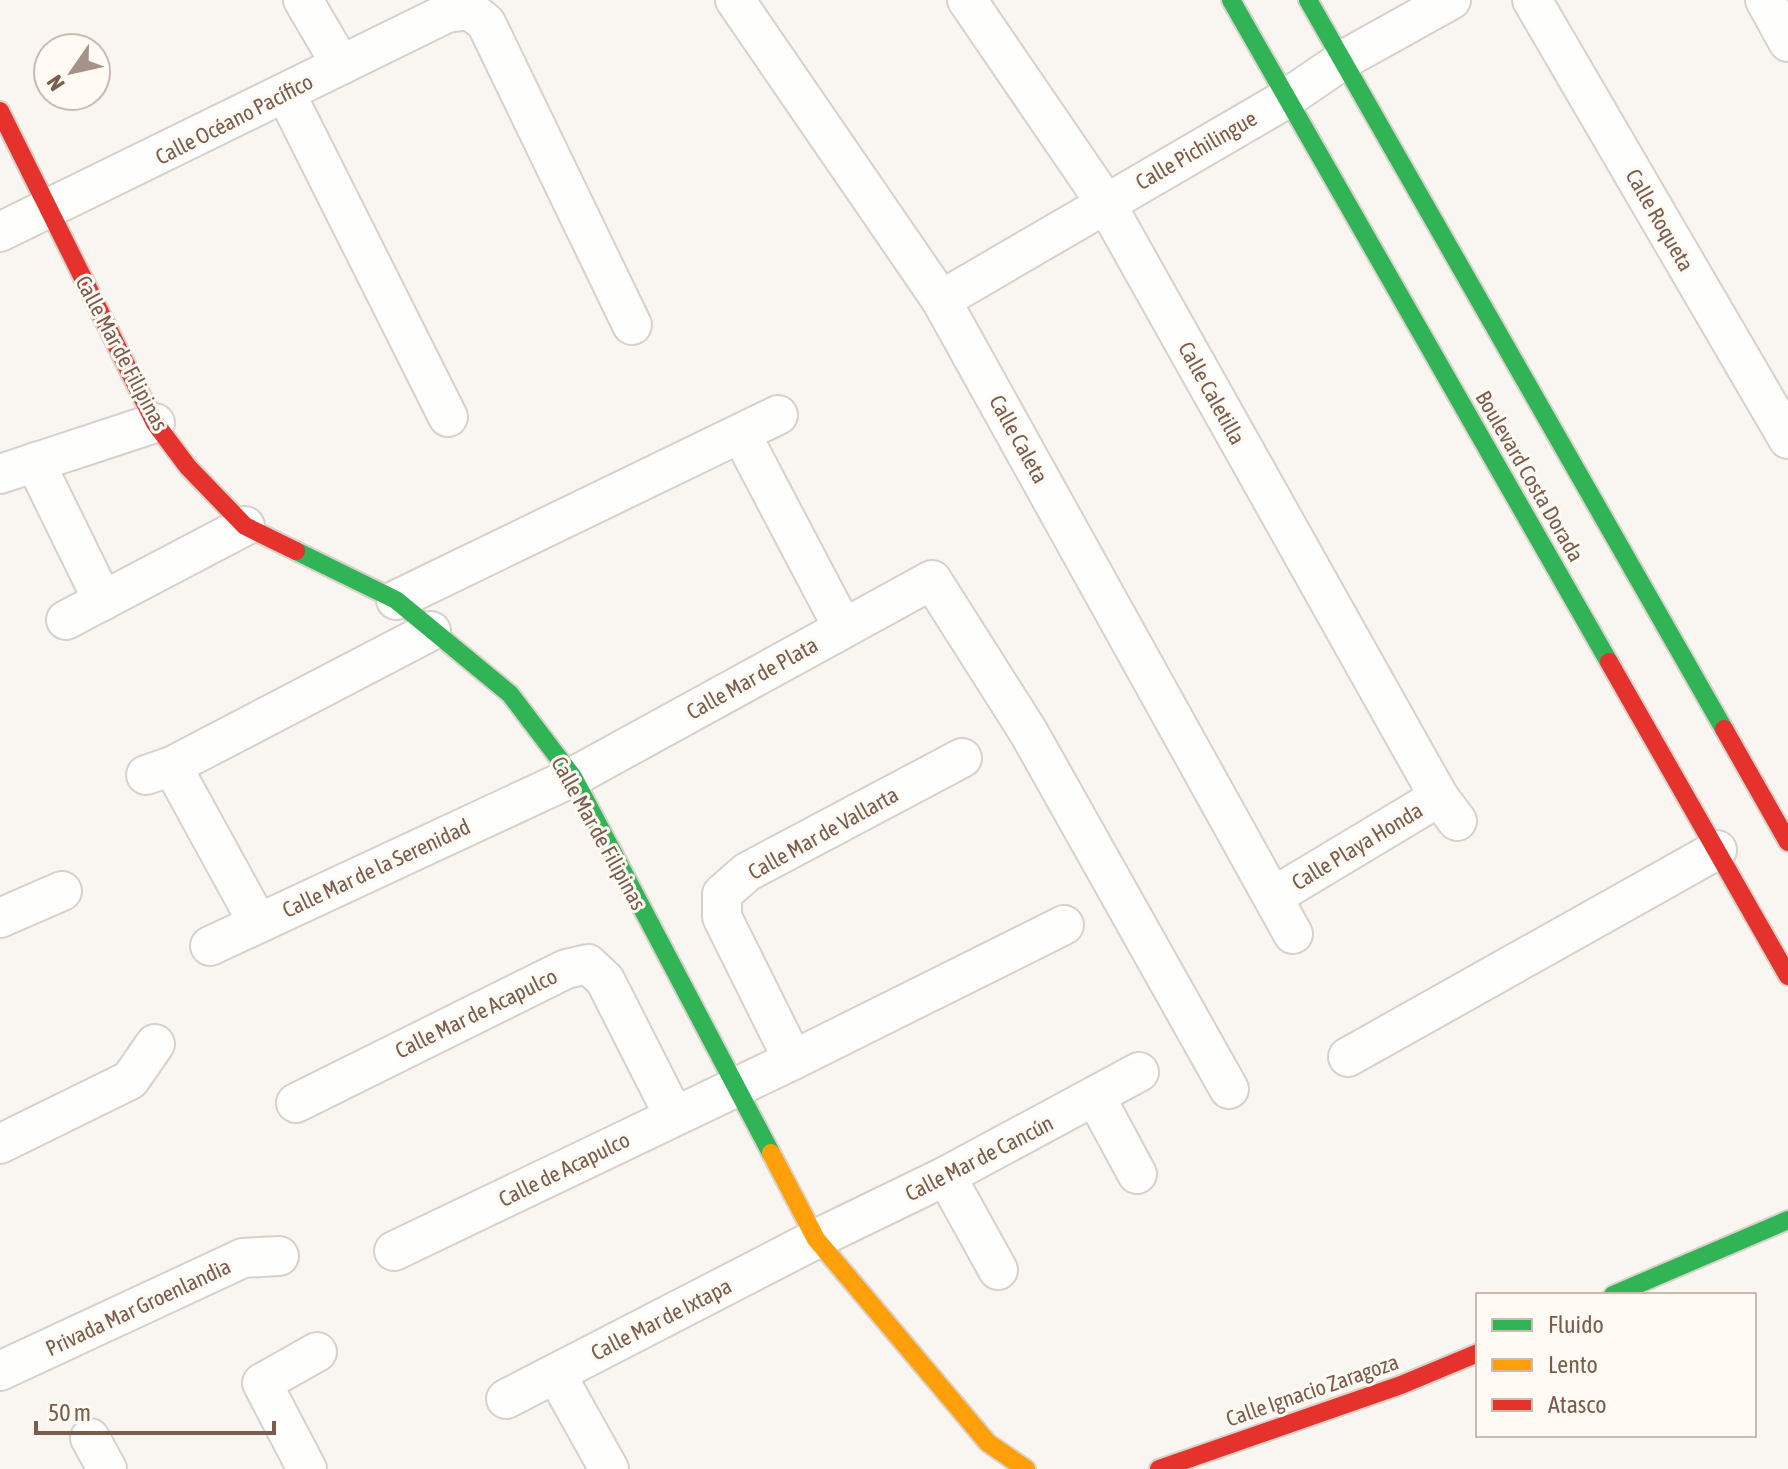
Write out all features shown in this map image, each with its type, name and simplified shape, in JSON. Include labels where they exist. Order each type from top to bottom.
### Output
[{"type":"main road","name":"Boulevard Costa Dorada","points":[[1231,0],[1677,765],[1717,850],[1788,976]]},
{"type":"main road","name":"Boulevard Costa Dorada","points":[[1308,0],[1788,842]]},
{"type":"main road","name":"Calle Mar de Filipinas","points":[[0,111],[155,423],[188,467],[245,526],[396,600],[510,694],[573,777],[816,1239],[986,1456],[1026,1469]]},
{"type":"main road","points":[[1747,808],[1773,817]]},
{"type":"main road","points":[[1618,1293],[1788,1220]]},
{"type":"main road","name":"Calle Ignacio Zaragoza","points":[[1159,1469],[1401,1385],[1476,1354]]},
{"type":"street","points":[[303,0],[341,65]]},
{"type":"street","name":"Calle Caleta","points":[[735,0],[941,300],[1293,934]]},
{"type":"street","name":"Calle Caletilla","points":[[967,0],[1105,202],[1448,809]]},
{"type":"street","name":"Calle Pichilingue","points":[[941,300],[1286,99],[1343,60],[1451,0]]},
{"type":"street","name":"Calle Roqueta","points":[[1532,0],[1788,439]]},
{"type":"street","points":[[1765,0],[1788,42]]},
{"type":"street","name":"Calle Océano Pacífico","points":[[0,232],[447,13],[470,10],[486,23],[632,325]]},
{"type":"street","points":[[286,94],[448,417]]},
{"type":"street","points":[[396,600],[778,415]]},
{"type":"street","points":[[103,601],[18,468],[155,423]]},
{"type":"street","points":[[741,434],[843,628]]},
{"type":"street","points":[[66,620],[245,526]]},
{"type":"street","name":"Calle Mar de Plata","points":[[573,777],[932,580],[1029,733],[1229,1089]]},
{"type":"street","name":"Calle Mar de la Serenidad","points":[[431,631],[159,770],[258,923],[573,777]]},
{"type":"street","name":"Calle Mar de Vallarta","points":[[793,1060],[722,917],[722,894],[747,872],[962,758]]},
{"type":"street","name":"Calle Playa Honda","points":[[1274,896],[1448,809]]},
{"type":"street","points":[[1348,1057],[1717,850]]},
{"type":"street","points":[[0,918],[62,891]]},
{"type":"street","points":[[210,946],[258,923]]},
{"type":"street","points":[[734,1088],[1064,925]]},
{"type":"street","name":"Calle Mar de Acapulco","points":[[296,1103],[566,969],[588,964],[605,980],[674,1116]]},
{"type":"street","points":[[0,1144],[130,1080],[155,1044]]},
{"type":"street","name":"Calle Mar de Cancún","points":[[816,1239],[946,1176],[1096,1098],[1139,1072]]},
{"type":"street","name":"Calle de Acapulco","points":[[394,1251],[734,1088]]},
{"type":"street","points":[[1096,1098],[1137,1174]]},
{"type":"street","points":[[946,1176],[998,1270]]},
{"type":"street","name":"Calle Mar de Ixtapa","points":[[506,1399],[816,1239]]},
{"type":"street","name":"Privada Mar Groenlandia","points":[[0,1371],[243,1258],[279,1256]]},
{"type":"street","points":[[307,1469],[262,1383],[317,1352]]},
{"type":"street","points":[[556,1374],[609,1469]]},
{"type":"traffic: fast","points":[[1231,0],[1609,662]]},
{"type":"traffic: fast","points":[[1308,0],[1724,729]]},
{"type":"traffic: fast","points":[[296,551],[396,600],[510,694],[573,777],[771,1153]]},
{"type":"traffic: fast","points":[[1618,1293],[1788,1220]]},
{"type":"traffic: slow","points":[[771,1153],[816,1239],[988,1443],[1026,1469]]},
{"type":"traffic: jam","points":[[0,111],[155,423],[188,467],[245,526],[296,551]]},
{"type":"traffic: jam","points":[[1609,662],[1788,976]]},
{"type":"traffic: jam","points":[[1724,729],[1788,842]]},
{"type":"traffic: jam","points":[[1159,1469],[1401,1385],[1476,1354]]}]
